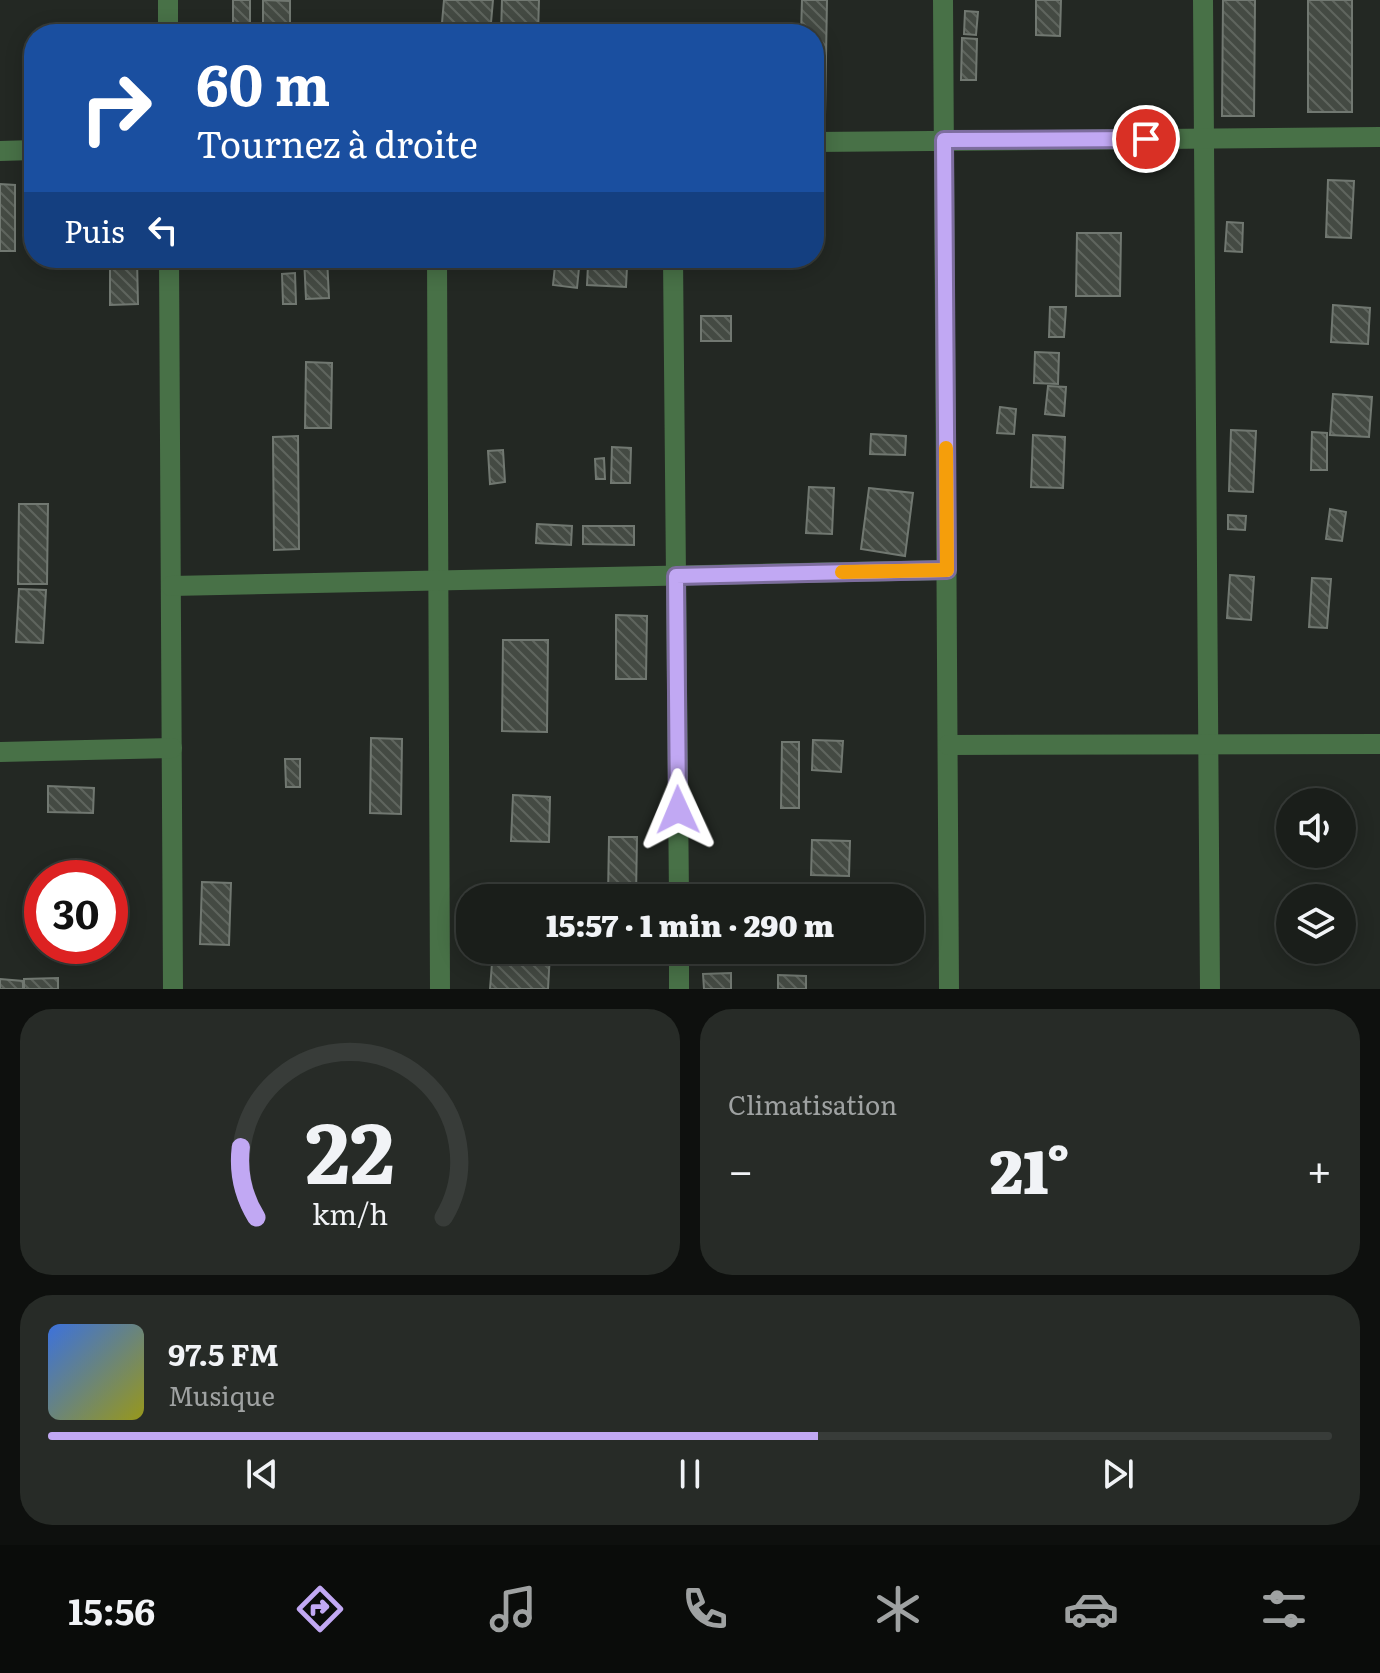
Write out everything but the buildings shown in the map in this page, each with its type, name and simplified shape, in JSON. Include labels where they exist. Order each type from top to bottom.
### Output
[{"type":"street","points":[[168,0],[168,24]]},
{"type":"street","points":[[943,0],[949,989]]},
{"type":"street","points":[[1203,0],[1210,989]]},
{"type":"street","points":[[824,142],[1380,137]]},
{"type":"street","points":[[0,151],[24,150]]},
{"type":"street","points":[[169,268],[173,989]]},
{"type":"street","points":[[437,268],[440,989]]},
{"type":"street","points":[[673,268],[679,884]]},
{"type":"street","points":[[171,586],[947,570]]},
{"type":"street","points":[[948,745],[1380,744]]},
{"type":"street","points":[[0,752],[172,748]]},
{"type":"street","points":[[679,964],[679,989]]},
{"type":"slow traffic","points":[[842,572],[947,570],[946,448]]},
{"type":"route","points":[[678,810],[676,576],[947,570],[944,140],[1146,139]]}]
